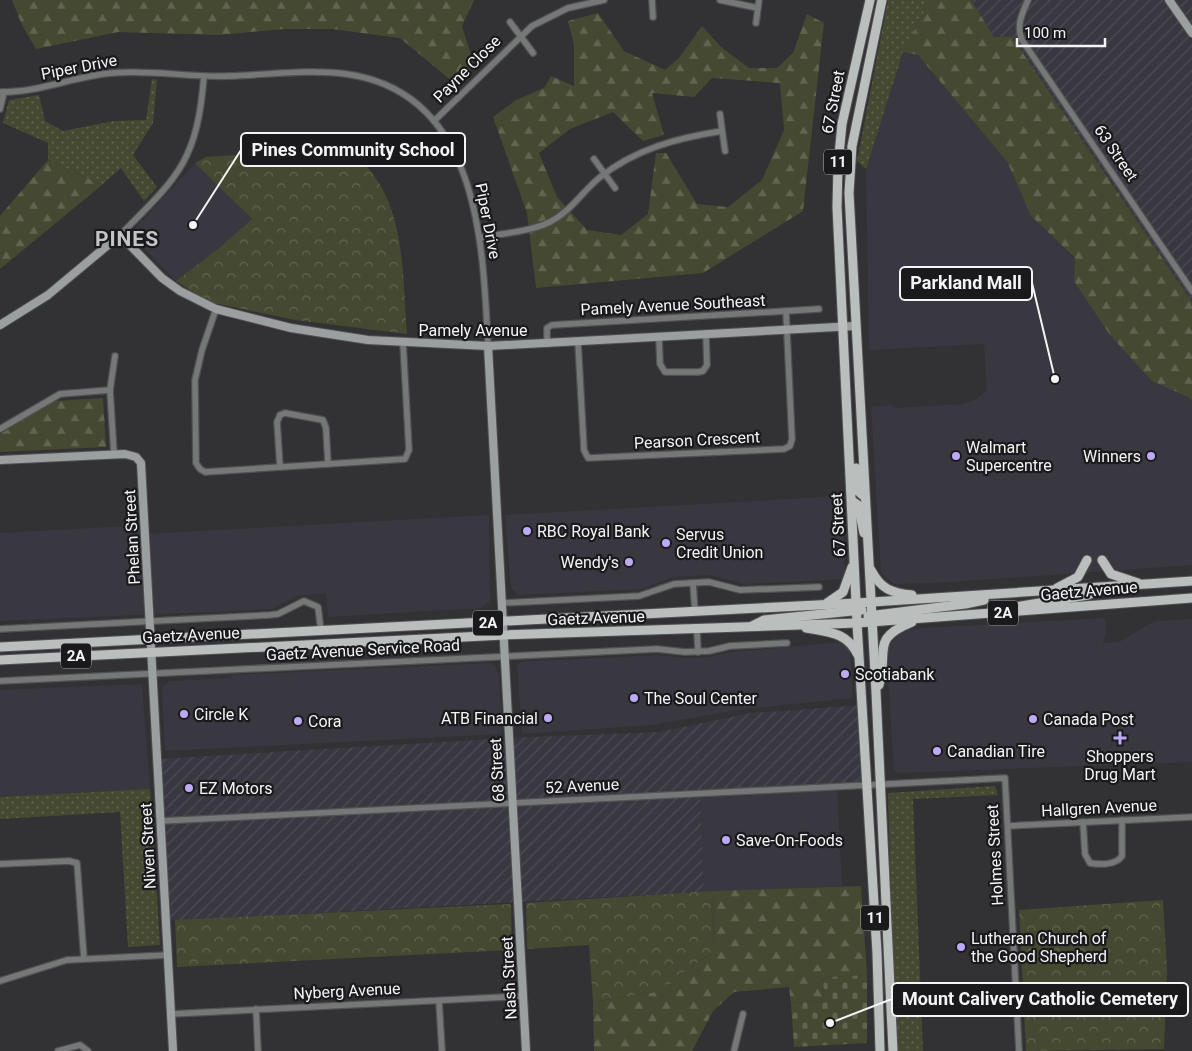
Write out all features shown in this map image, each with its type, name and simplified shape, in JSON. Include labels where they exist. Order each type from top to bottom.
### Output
[{"type":"main road","name":"67 Street","points":[[870,0],[842,124],[838,165],[857,623],[868,785],[880,1051]]},
{"type":"main road","name":"67 Street","points":[[882,0],[852,146],[850,213],[870,567],[893,1051]]},
{"type":"main road","points":[[849,429],[855,448],[858,488],[862,496],[865,497]]},
{"type":"main road","points":[[852,501],[858,505],[861,526],[868,543]]},
{"type":"main road","points":[[824,604],[838,597],[847,586],[854,554]]},
{"type":"main road","points":[[1050,591],[1078,578],[1086,560]]},
{"type":"main road","points":[[1102,560],[1106,569],[1114,575],[1145,584]]},
{"type":"main road","points":[[870,567],[878,583],[885,590],[899,594],[937,598]]},
{"type":"main road","name":"2A","points":[[1103,587],[1192,582]]},
{"type":"main road","points":[[1001,614],[1011,607],[1088,596],[1103,587]]},
{"type":"main road","name":"Gaetz Avenue","points":[[871,602],[1103,587]]},
{"type":"main road","points":[[857,623],[872,618],[965,604],[1004,594]]},
{"type":"main road","name":"Gaetz Avenue","points":[[872,618],[918,619],[1001,614],[1192,598]]},
{"type":"main road","points":[[747,628],[764,620],[857,607],[871,602]]},
{"type":"main road","name":"Gaetz Avenue","points":[[0,647],[824,604],[857,607]]},
{"type":"main road","points":[[876,692],[883,671],[883,648],[887,636],[896,629],[918,619]]},
{"type":"main road","name":"Gaetz Avenue","points":[[0,660],[504,635],[696,630],[857,623]]},
{"type":"main road","points":[[792,625],[843,636],[852,645],[860,661]]},
{"type":"street","name":"Payne Close","points":[[434,121],[520,36],[545,18],[580,2],[604,0]]},
{"type":"street","points":[[652,0],[653,17]]},
{"type":"street","points":[[720,0],[758,8]]},
{"type":"street","points":[[756,23],[759,0]]},
{"type":"street","name":"63 Street","points":[[1028,0],[1020,19],[1019,30],[1022,40],[1192,291]]},
{"type":"street","points":[[1169,0],[1192,33]]},
{"type":"street","name":"Payne Close","points":[[510,22],[533,53]]},
{"type":"street","name":"Piper Drive","points":[[2,92],[36,89],[111,73],[144,72],[204,76],[348,74],[374,81],[397,91],[434,121],[446,136],[461,167],[473,204],[480,238],[504,635]]},
{"type":"street","points":[[0,325],[48,294],[120,235],[166,188],[185,161],[198,126],[204,76]]},
{"type":"street","points":[[0,109],[2,92]]},
{"type":"street","points":[[720,114],[725,151]]},
{"type":"street","points":[[480,238],[531,229],[550,222],[564,212],[605,174],[635,155],[662,144],[722,131]]},
{"type":"street","points":[[594,159],[615,188]]},
{"type":"street","name":"Pamely Avenue","points":[[120,235],[162,278],[180,291],[216,309],[292,328],[403,343],[488,346],[546,344],[855,326]]},
{"type":"street","points":[[216,309],[202,350],[195,380],[197,465],[205,472],[399,461],[407,458],[409,450],[403,343]]},
{"type":"street","name":"Pamely Avenue Southeast","points":[[546,344],[547,328],[552,325],[818,309]]},
{"type":"street","name":"Pearson Crescent","points":[[578,342],[584,450],[588,458],[784,449],[788,448],[792,441],[786,312]]},
{"type":"street","points":[[658,338],[660,364],[665,372],[698,372],[704,371],[707,365],[706,335]]},
{"type":"street","points":[[114,454],[110,390],[115,356]]},
{"type":"street","points":[[0,429],[60,394],[110,390]]},
{"type":"street","points":[[280,467],[277,422],[280,415],[285,413],[323,420],[326,428],[328,464]]},
{"type":"street","name":"Phelan Street","points":[[0,460],[114,454],[133,455],[141,463],[151,640]]},
{"type":"street","points":[[502,603],[639,596],[674,584],[693,583],[714,582],[740,590],[819,587]]},
{"type":"street","points":[[693,583],[695,612]]},
{"type":"street","name":"Gaetz Avenue Service Road","points":[[0,628],[269,616],[278,614],[304,601],[318,607],[321,631]]},
{"type":"street","points":[[696,630],[698,652]]},
{"type":"street","name":"68 Street","points":[[504,635],[518,903]]},
{"type":"street","name":"Niven Street","points":[[151,640],[173,1051]]},
{"type":"street","name":"Gaetz Avenue Service Road","points":[[0,681],[657,649],[698,652],[730,646],[787,643]]},
{"type":"street","name":"52 Avenue","points":[[161,820],[1005,778]]},
{"type":"street","name":"Holmes Street","points":[[1005,778],[1019,1051]]},
{"type":"street","name":"Hallgren Avenue","points":[[1008,826],[1192,817]]},
{"type":"street","points":[[1083,822],[1085,857],[1088,862],[1096,864],[1116,862],[1122,856],[1122,820]]},
{"type":"street","points":[[0,864],[69,861],[77,863],[84,959]]},
{"type":"street","name":"Nash Street","points":[[518,903],[526,1051]]},
{"type":"street","points":[[0,981],[60,962],[168,955]]},
{"type":"street","name":"Nyberg Avenue","points":[[172,1014],[523,996]]},
{"type":"street","points":[[439,1000],[442,1051]]},
{"type":"street","points":[[256,1010],[258,1051]]},
{"type":"street","points":[[734,1051],[743,1014]]},
{"type":"street","points":[[58,1051],[80,1045],[88,1051]]},
{"type":"shaded area","points":[[971,0],[1192,0],[1192,302],[1012,37],[994,37]]},
{"type":"shaded area","points":[[903,52],[918,55],[1008,163],[1031,216],[1075,259],[1074,281],[1192,402],[1192,565],[936,583],[894,584],[881,573],[871,407],[890,405],[896,408],[961,404],[975,400],[987,390],[984,344],[869,350],[866,169]]},
{"type":"shaded area","points":[[195,163],[252,219],[219,248],[176,281],[130,234]]},
{"type":"shaded area","points":[[842,496],[845,579],[745,584],[709,575],[673,577],[641,589],[518,595],[511,587],[505,515]]},
{"type":"shaded area","points":[[489,515],[490,601],[481,608],[328,617],[326,593],[297,596],[272,609],[0,621],[0,533],[145,525],[146,534]]},
{"type":"shaded area","points":[[1105,618],[1106,631],[1103,643],[1119,642],[1155,621],[1192,619],[1192,762],[899,773],[894,770],[887,659],[888,649],[896,635],[907,630],[922,628]]},
{"type":"shaded area","points":[[845,642],[850,650],[853,698],[744,709],[651,725],[522,734],[517,665],[521,662],[657,655],[686,658],[708,657],[732,652]]},
{"type":"shaded area","points":[[490,663],[496,667],[499,674],[502,734],[165,751],[162,687],[170,681],[232,678],[230,675]]},
{"type":"shaded area","points":[[142,684],[150,789],[0,797],[0,690]]},
{"type":"shaded area","points":[[863,705],[868,785],[700,794],[704,892],[166,921],[158,759],[509,738],[659,732],[751,713]]},
{"type":"shaded area","points":[[837,786],[842,886],[704,892],[700,794]]},
{"type":"green space","points":[[12,0],[474,0],[462,26],[474,65],[459,87],[400,38],[332,29],[284,29],[219,35],[118,32],[36,49],[22,25]]},
{"type":"green space","points":[[888,0],[930,0],[903,52],[866,169],[857,161]]},
{"type":"green space","points":[[930,0],[971,0],[994,37],[1012,37],[1192,302],[1192,401],[1188,397],[1152,381],[1110,335],[1074,281],[1075,258],[1031,216],[1008,163],[918,55],[903,52]]},
{"type":"green space","points":[[598,13],[624,51],[665,70],[679,58],[702,26],[721,47],[749,68],[777,68],[793,53],[807,14],[824,23],[803,211],[703,273],[536,288],[527,213],[493,117],[516,100],[544,88],[551,76],[574,86],[574,45],[568,21]],"holes":[[[712,78],[780,83],[784,130],[762,180],[728,207],[697,204],[666,153],[656,153],[648,214],[621,235],[587,230],[557,197],[539,153],[570,129],[613,112],[643,141],[664,135],[652,93],[694,97]]]},
{"type":"green space","points":[[152,79],[157,80],[153,123],[133,155],[157,187],[144,201],[121,168],[102,185],[48,160],[48,143],[3,123],[9,100],[39,95],[45,121],[63,131],[114,121],[146,120]]},
{"type":"green space","points":[[325,149],[348,155],[361,161],[376,178],[387,198],[399,242],[407,334],[295,320],[209,302],[176,281],[219,248],[252,219],[195,163],[206,157]]},
{"type":"green space","points":[[48,160],[102,185],[0,269],[0,216]]},
{"type":"green space","points":[[103,398],[106,447],[0,452],[0,434],[55,401]]},
{"type":"green space","points":[[995,786],[998,795],[913,799],[923,1051],[895,1051],[888,793]]},
{"type":"green space","points":[[150,789],[160,945],[128,947],[120,812],[0,819],[0,797]]},
{"type":"green space","points":[[861,886],[867,975],[823,977],[824,1001],[791,1003],[789,987],[734,992],[713,1011],[692,1051],[594,1051],[593,1002],[655,992],[713,952],[714,891]]},
{"type":"green space","points":[[714,891],[713,952],[655,992],[593,1002],[589,945],[527,949],[526,903]]},
{"type":"green space","points":[[1163,900],[1167,970],[1164,1049],[1026,1051],[1019,910]]},
{"type":"green space","points":[[511,904],[512,950],[177,967],[175,920]]},
{"type":"green space","points":[[867,975],[867,1043],[794,1047],[791,1003],[824,1001],[823,977]]},
{"type":"green space","points":[[1085,985],[1087,1014],[1070,1016],[1067,986]]},
{"type":"place","name":"Pines Community School","points":[[193,225]]},
{"type":"place","name":"Parkland Mall","points":[[1055,379]]},
{"type":"place","name":"Walmart Supercentre","points":[[956,456]]},
{"type":"place","name":"Winners","points":[[1151,456]]},
{"type":"place","name":"RBC Royal Bank","points":[[527,531]]},
{"type":"place","name":"Servus Credit Union","points":[[666,543]]},
{"type":"place","name":"Wendy's","points":[[629,562]]},
{"type":"place","name":"Scotiabank","points":[[845,674]]},
{"type":"place","name":"The Soul Center","points":[[634,698]]},
{"type":"place","name":"Circle K","points":[[184,714]]},
{"type":"place","name":"ATB Financial","points":[[548,718]]},
{"type":"place","name":"Canada Post","points":[[1033,719]]},
{"type":"place","name":"Cora","points":[[298,721]]},
{"type":"place","name":"Shoppers Drug Mart","points":[[1120,738]]},
{"type":"place","name":"Canadian Tire","points":[[937,751]]},
{"type":"place","name":"EZ Motors","points":[[189,788]]},
{"type":"place","name":"Save-On-Foods","points":[[726,840]]},
{"type":"place","name":"Lutheran Church of the Good Shepherd","points":[[961,947]]},
{"type":"place","name":"Mount Calivery Catholic Cemetery","points":[[830,1023]]},
{"type":"district","name":"PINES","points":[[127,239]]}]
